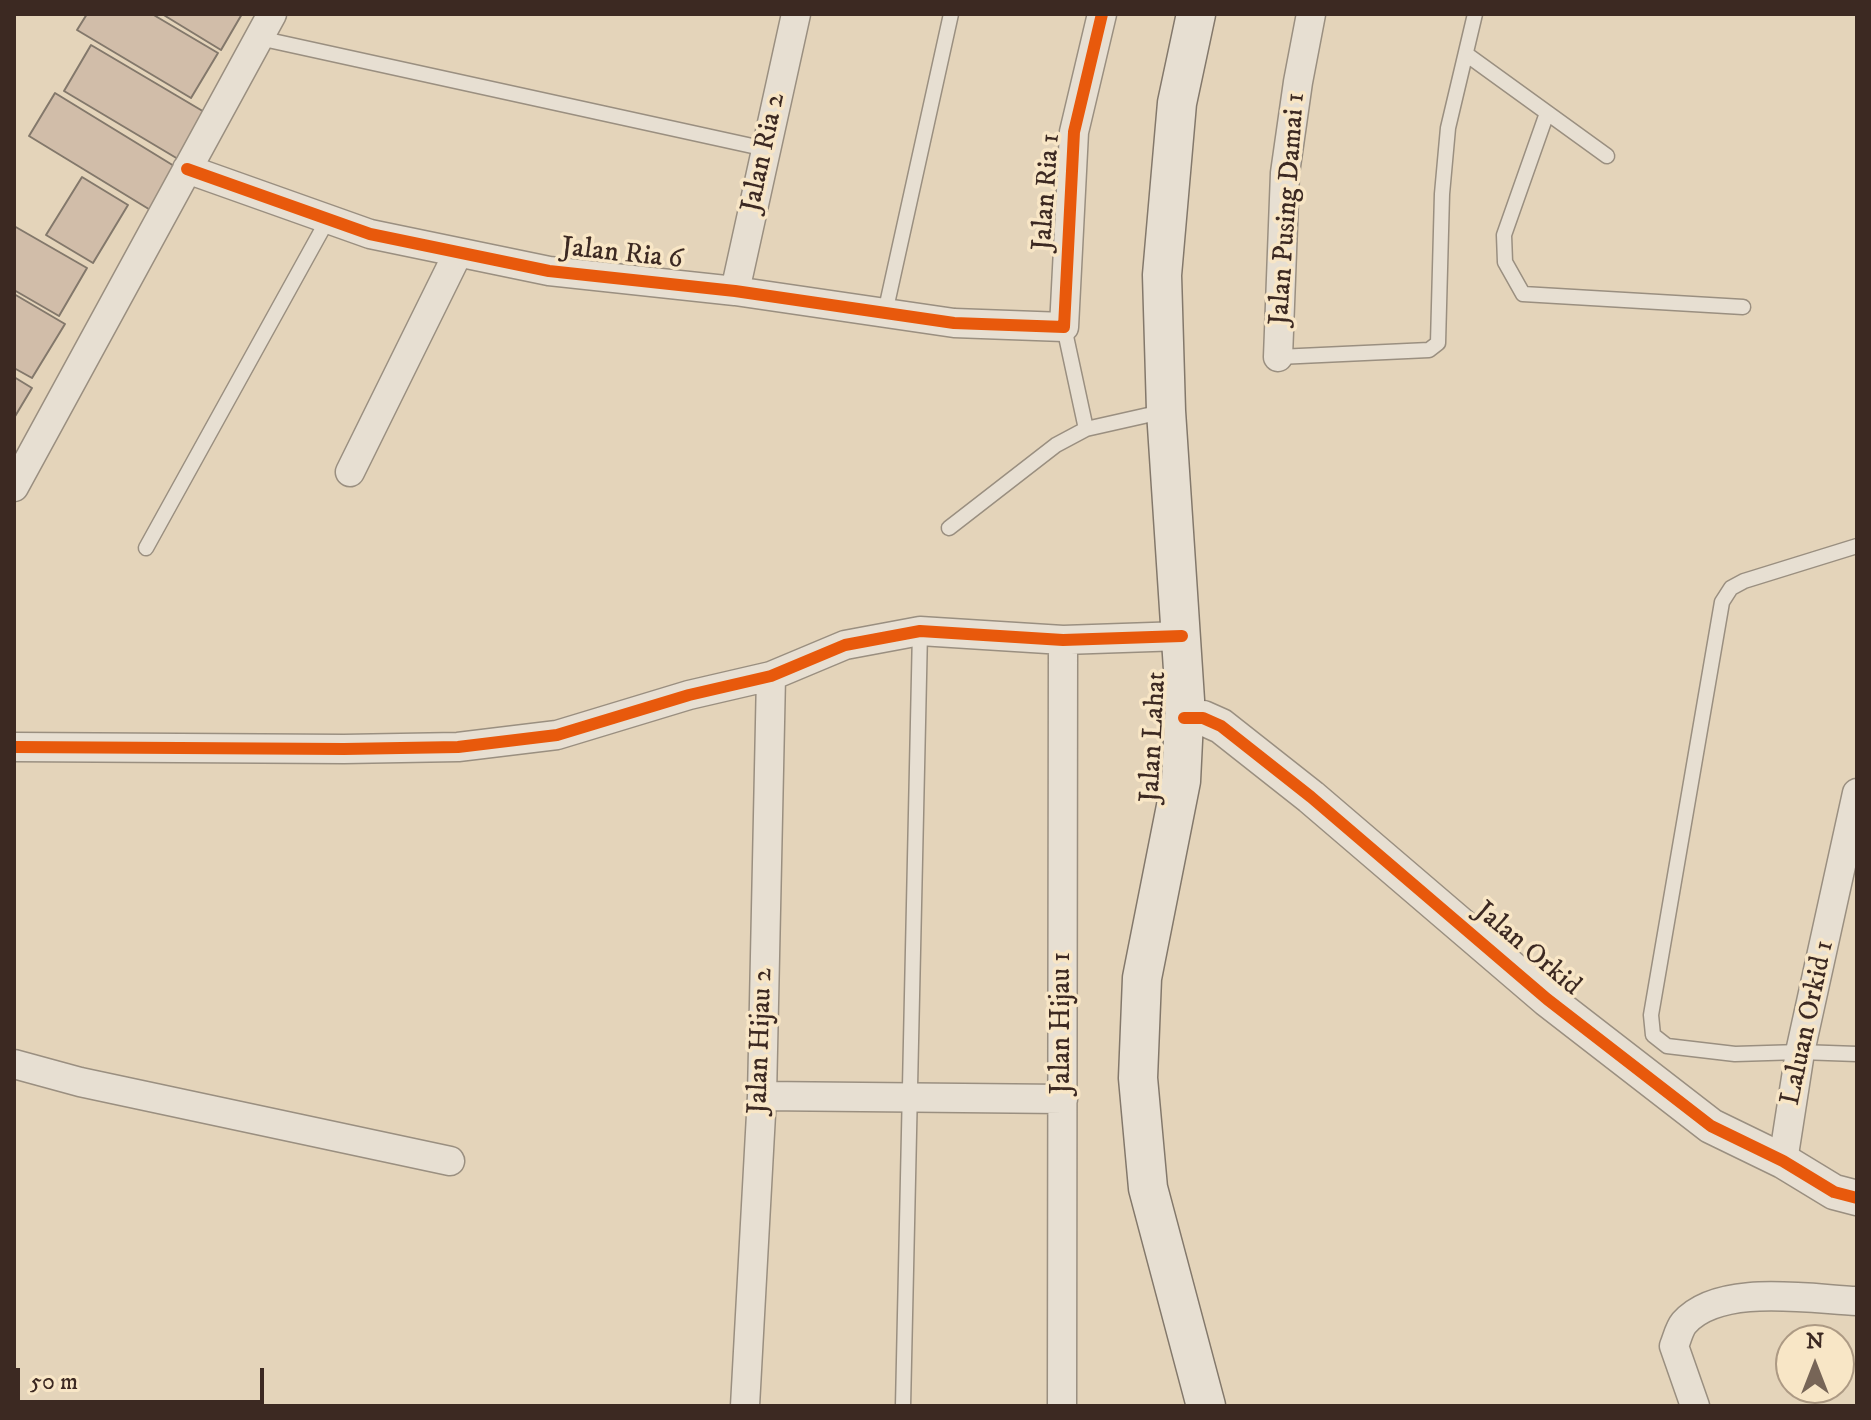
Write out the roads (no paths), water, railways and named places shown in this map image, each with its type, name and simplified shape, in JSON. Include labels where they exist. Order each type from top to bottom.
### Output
[{"type":"main road","name":"Jalan Lahat","points":[[1196,14],[1177,103],[1162,275],[1166,411],[1182,636],[1184,718],[1181,781],[1142,978],[1138,1078],[1148,1188],[1206,1406]]},
{"type":"street","name":"Jalan Ria 2","points":[[735,291],[796,14]]},
{"type":"street","name":"Jalan Ria 1","points":[[1064,327],[1074,132],[1102,14]]},
{"type":"street","name":"Jalan Pusing Damai 1","points":[[1278,357],[1285,173],[1311,14]]},
{"type":"street","points":[[14,487],[266,26]]},
{"type":"street","name":"Jalan Ria 6","points":[[187,169],[370,234],[549,271],[735,291],[954,323],[1064,327]]},
{"type":"street","points":[[350,472],[458,253]]},
{"type":"street","points":[[14,747],[458,747],[557,735],[689,695],[771,676],[845,645],[920,631],[1063,640],[1182,636]]},
{"type":"street","name":"Jalan Hijau 1","points":[[1062,1406],[1063,640]]},
{"type":"street","name":"Jalan Hijau 2","points":[[745,1406],[762,1096],[771,676]]},
{"type":"street","name":"Jalan Orkid","points":[[1184,718],[1203,718],[1221,726],[1311,797],[1547,999],[1711,1126],[1783,1161],[1834,1192],[1857,1198]]},
{"type":"street","name":"Laluan Orkid 1","points":[[1783,1161],[1800,1052],[1846,902],[1857,793]]},
{"type":"street","points":[[14,1064],[80,1082],[450,1161]]},
{"type":"street","points":[[762,1096],[1063,1099]]},
{"type":"street","points":[[1695,1406],[1674,1346],[1683,1324],[1707,1306],[1740,1297],[1857,1301]]},
{"type":"lane","points":[[885,313],[951,14]]},
{"type":"lane","points":[[1278,357],[1429,350],[1438,343],[1442,194],[1448,128],[1475,14]]},
{"type":"lane","points":[[266,26],[766,149]]},
{"type":"lane","points":[[1466,54],[1607,156]]},
{"type":"lane","points":[[1547,113],[1504,235],[1505,262],[1523,294],[1743,307]]},
{"type":"lane","points":[[146,548],[328,219]]},
{"type":"lane","points":[[1064,327],[1086,429]]},
{"type":"lane","points":[[949,528],[1056,445],[1086,429],[1166,411]]},
{"type":"lane","points":[[1857,546],[1744,581],[1731,588],[1722,602],[1651,1015],[1653,1035],[1667,1046],[1735,1054],[1857,1054]]},
{"type":"lane","points":[[903,1406],[920,631]]}]
